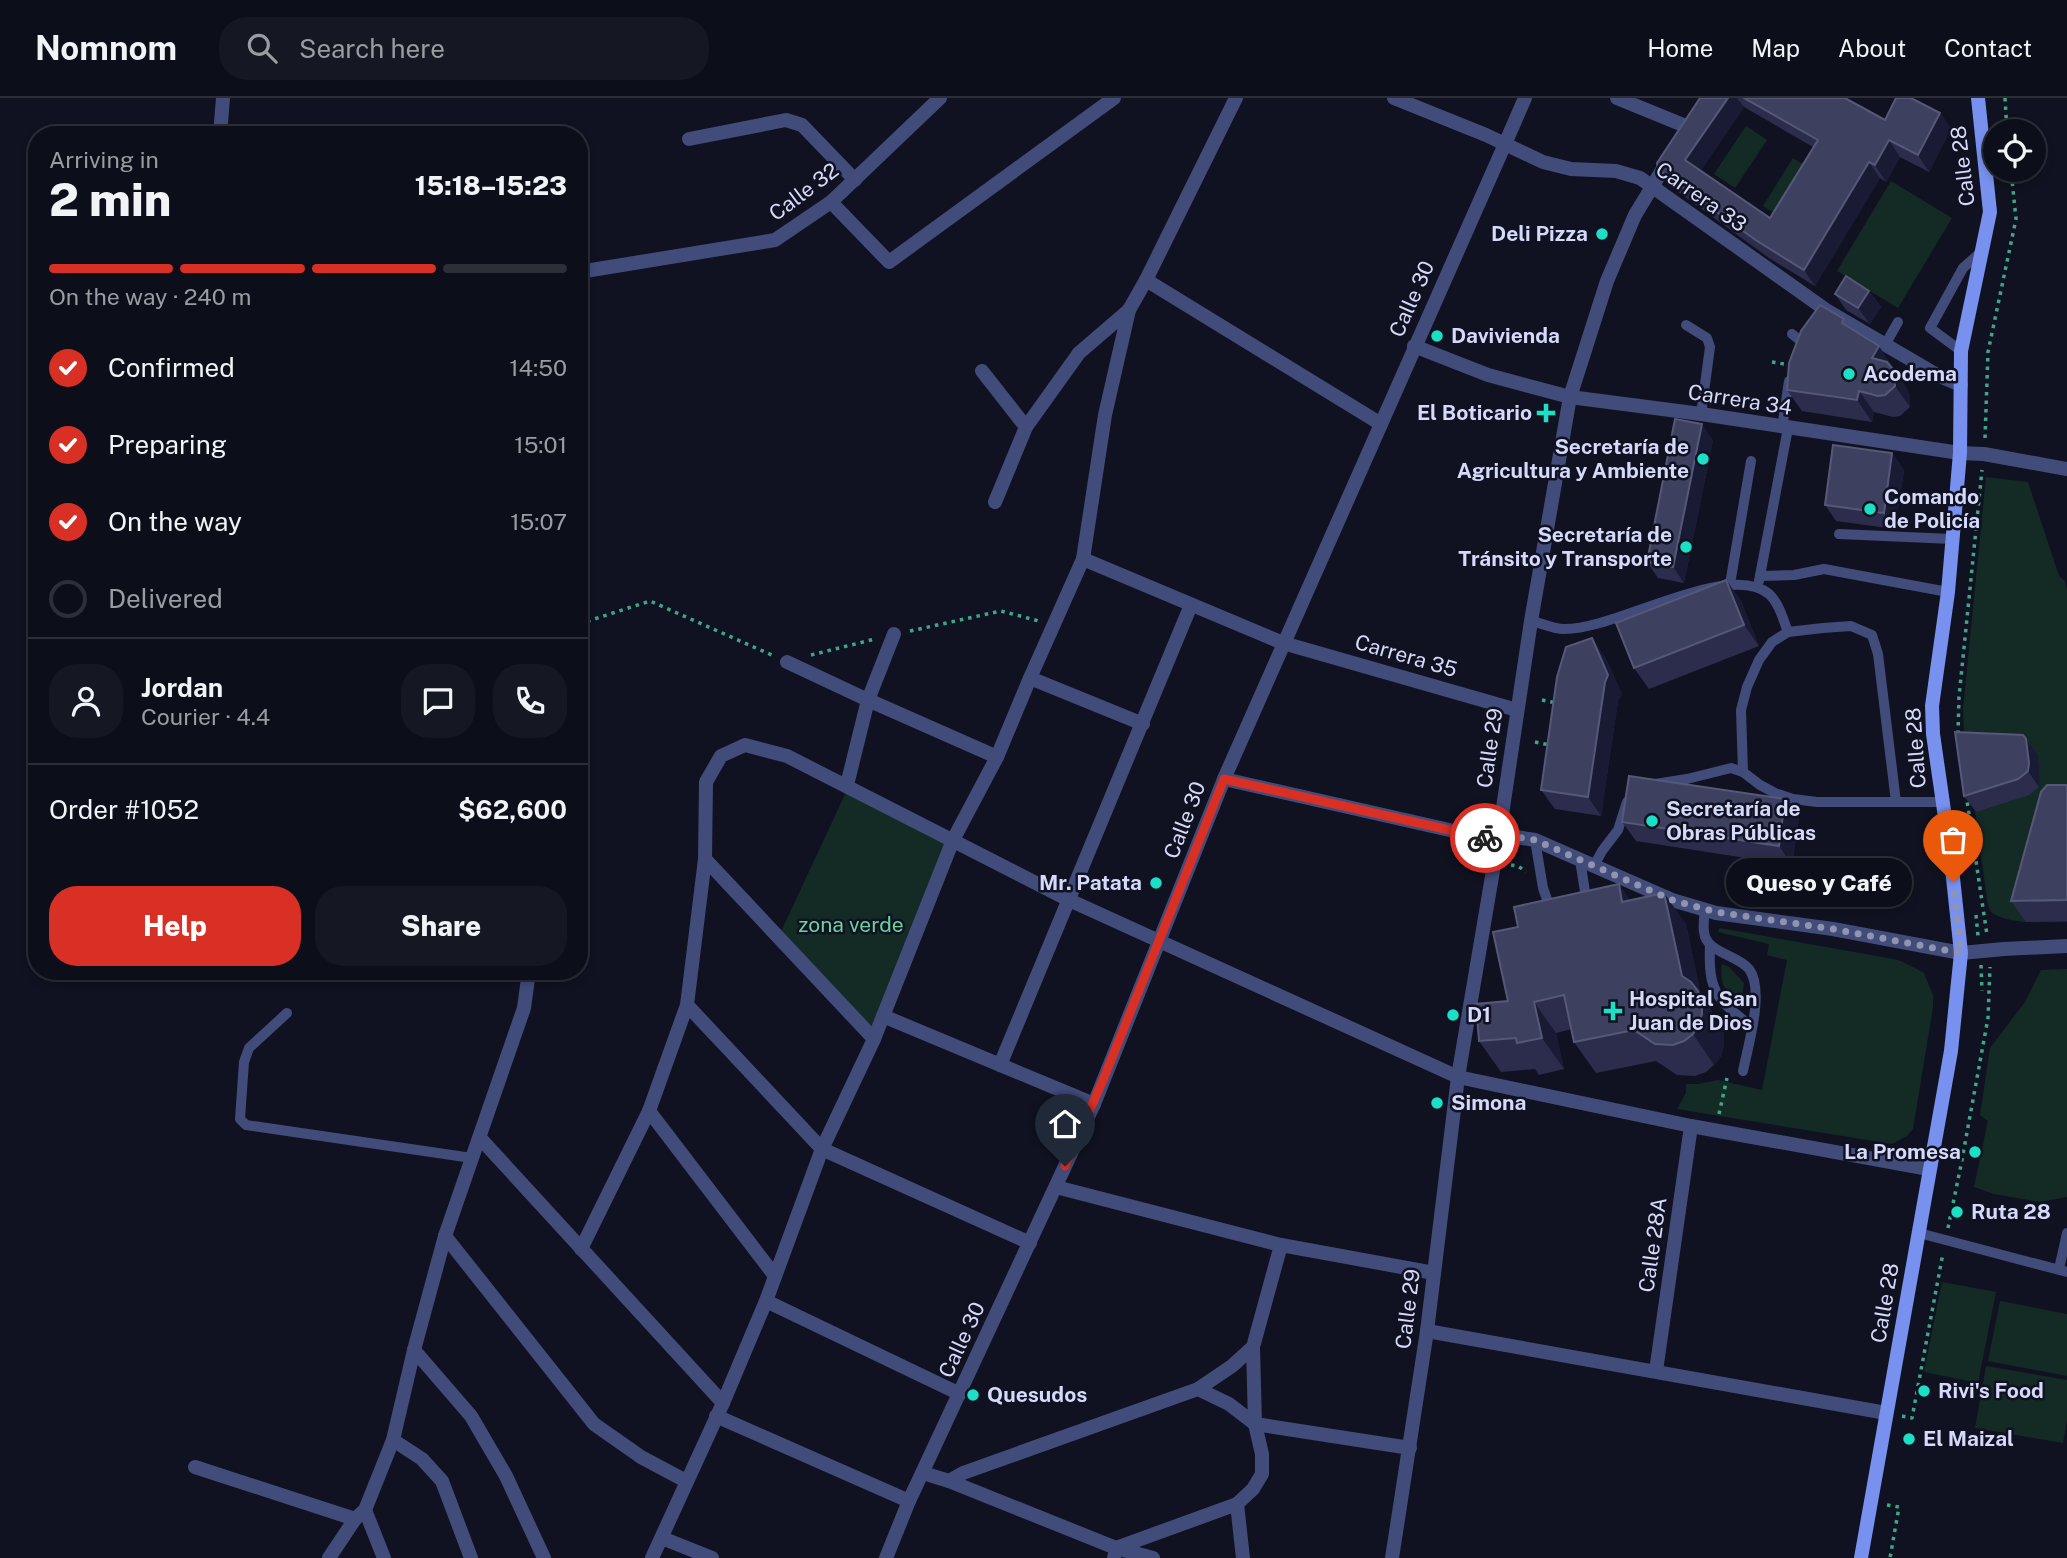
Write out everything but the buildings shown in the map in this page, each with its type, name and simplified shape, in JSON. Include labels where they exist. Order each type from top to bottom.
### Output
[{"type":"main road","name":"Calle 28","points":[[1861,1558],[1952,1042],[1961,953],[1932,706],[1948,592],[1960,453],[1961,351],[1990,212],[1978,98]]},
{"type":"street","points":[[221,126],[223,98]]},
{"type":"street","name":"Calle 32","points":[[588,271],[775,240],[831,202],[940,98]]},
{"type":"street","points":[[831,202],[889,262],[1114,98]]},
{"type":"street","points":[[652,1558],[766,1301],[822,1149],[874,1039],[953,840],[997,757],[1083,559],[1105,415],[1129,310],[1236,98]]},
{"type":"street","name":"Carrera 33","points":[[1394,98],[1543,162],[1571,169],[1616,171],[1640,178],[1822,316],[1961,385]]},
{"type":"street","name":"Calle 30","points":[[886,1558],[909,1501],[1094,1104],[1224,779],[1413,346],[1525,98]]},
{"type":"street","name":"Calle 29","points":[[1392,1558],[1427,1331],[1458,1077],[1570,397],[1607,281],[1635,215],[1685,134],[1618,98]]},
{"type":"street","points":[[690,139],[786,120],[802,125],[855,180]]},
{"type":"street","points":[[1146,280],[1381,424]]},
{"type":"street","points":[[995,502],[1026,427],[1079,354],[1129,310]]},
{"type":"street","name":"Carrera 34","points":[[1413,346],[1488,375],[1570,397],[1960,453],[1984,454],[2067,470]]},
{"type":"street","points":[[982,371],[1026,427]]},
{"type":"street","name":"Carrera 35","points":[[1083,559],[1283,643],[1517,710]]},
{"type":"street","points":[[999,1065],[1191,605]]},
{"type":"street","points":[[847,786],[867,700],[894,634]]},
{"type":"street","points":[[787,662],[997,757]]},
{"type":"street","points":[[1030,678],[1143,724]]},
{"type":"street","points":[[581,1249],[649,1111],[687,1005],[705,859],[706,782],[721,756],[745,745],[787,756],[1069,900],[1458,1077],[1691,1126],[1929,1169]]},
{"type":"street","points":[[1224,779],[1498,841],[1510,836],[1535,840],[1672,900],[1704,909],[1961,953],[2067,946]]},
{"type":"street","points":[[705,859],[874,1039]]},
{"type":"street","points":[[329,1558],[360,1514],[393,1440],[444,1236],[524,1008],[527,980]]},
{"type":"street","points":[[687,1005],[822,1149],[1030,1243]]},
{"type":"street","points":[[883,1016],[1094,1104]]},
{"type":"street","points":[[649,1111],[775,1276]]},
{"type":"street","name":"Calle 28A","points":[[1656,1371],[1691,1126]]},
{"type":"street","points":[[480,1138],[720,1409],[909,1501]]},
{"type":"street","points":[[1056,1187],[1282,1244],[1434,1273]]},
{"type":"street","points":[[444,1236],[594,1424],[641,1457],[686,1482]]},
{"type":"street","points":[[1115,1553],[1237,1504],[1253,1489],[1262,1474],[1262,1454],[1255,1424],[1253,1347],[1282,1244]]},
{"type":"street","points":[[766,1301],[960,1394]]},
{"type":"street","points":[[1427,1331],[1886,1413]]},
{"type":"street","points":[[949,1481],[963,1473],[1198,1389],[1232,1366],[1253,1347]]},
{"type":"street","points":[[414,1350],[471,1416],[506,1476],[544,1558]]},
{"type":"street","points":[[1198,1389],[1229,1404],[1255,1424],[1410,1448]]},
{"type":"street","points":[[393,1440],[422,1459],[442,1481],[471,1558]]},
{"type":"street","points":[[195,1467],[360,1514],[384,1558]]},
{"type":"street","points":[[923,1473],[949,1481],[1115,1553],[1153,1558]]},
{"type":"street","points":[[1237,1504],[1243,1558]]},
{"type":"street","points":[[662,1538],[712,1558]]},
{"type":"lane","points":[[1961,351],[1930,328],[1963,268],[1982,250]]},
{"type":"lane","points":[[1885,345],[1898,322]]},
{"type":"lane","points":[[1686,325],[1707,338],[1710,347],[1701,414]]},
{"type":"lane","points":[[1792,334],[1801,346],[1810,334]]},
{"type":"lane","points":[[1758,588],[1785,428],[1787,364]]},
{"type":"lane","points":[[1730,584],[1751,461]]},
{"type":"lane","points":[[1839,534],[1952,538]]},
{"type":"lane","points":[[1760,576],[1794,575],[1824,569],[1948,592]]},
{"type":"lane","points":[[1531,621],[1562,629],[1594,624],[1621,618],[1707,588],[1730,584],[1758,588],[1768,593],[1776,603],[1788,632]]},
{"type":"lane","points":[[1743,772],[1741,710],[1747,687],[1759,660],[1772,642],[1788,632],[1851,626],[1872,635],[1878,654],[1896,802]]},
{"type":"lane","points":[[1582,914],[1586,898],[1587,863],[1602,851],[1618,830],[1626,804],[1637,789],[1731,768],[1743,772],[1768,789],[1793,799],[1817,802],[1942,802]]},
{"type":"lane","points":[[1535,840],[1543,888],[1550,910],[1559,919]]},
{"type":"lane","points":[[1704,909],[1703,934],[1719,952],[1736,959],[1750,970],[1757,993],[1743,1071]]},
{"type":"lane","points":[[1710,945],[1709,966],[1717,995],[1729,1009],[1751,1026]]},
{"type":"lane","points":[[287,1013],[249,1048],[243,1062],[240,1119],[246,1125],[472,1158]]},
{"type":"lane","points":[[1919,1233],[2063,1271],[2067,1233]]},
{"type":"path","points":[[2005,98],[2006,119]]},
{"type":"path","points":[[1985,438],[1988,352],[2016,219],[2012,182]]},
{"type":"path","points":[[1772,362],[1787,364]]},
{"type":"path","points":[[1959,742],[1958,715],[1981,477]]},
{"type":"path","points":[[588,621],[650,601],[787,662],[894,634],[1001,611],[1055,624]]},
{"type":"path","points":[[1542,701],[1567,704]]},
{"type":"path","points":[[1535,741],[1560,747]]},
{"type":"path","points":[[1964,782],[1986,922]]},
{"type":"path","points":[[1506,869],[1513,864],[1527,873]]},
{"type":"path","points":[[1886,1413],[1912,1418],[1988,1018],[1990,982]]},
{"type":"path","points":[[1718,1120],[1727,1078]]},
{"type":"path","points":[[1871,1502],[1899,1507],[1890,1558]]},
{"type":"green space","points":[[1746,126],[1767,140],[1735,188],[1714,174]]},
{"type":"green space","points":[[1793,158],[1817,173],[1787,221],[1763,206]]},
{"type":"green space","points":[[1891,181],[1952,218],[1898,308],[1837,271]]},
{"type":"green space","points":[[1986,477],[2028,482],[2059,576],[2065,581],[2067,590],[2067,922],[2030,922],[2001,918],[1992,913],[1987,901],[1963,709]]},
{"type":"green space","name":"zona verde","points":[[847,790],[948,841],[873,1035],[779,936]]},
{"type":"green space","points":[[1719,928],[1888,958],[1901,961],[1924,973],[1933,995],[1933,1007],[1913,1129],[1907,1136],[1892,1144],[1677,1109],[1686,1093],[1686,1084],[1718,1080],[1762,1090],[1787,960],[1767,955],[1769,944],[1718,932]]},
{"type":"green space","points":[[1722,964],[1729,967],[1744,983],[1741,1003],[1724,987],[1721,977]]},
{"type":"green space","points":[[2067,969],[2067,1197],[2039,1202],[1994,1194],[1974,1187],[1988,1121],[1980,1115],[1990,1048],[2025,1002],[2041,970]]},
{"type":"green space","points":[[1942,1282],[1996,1292],[1978,1383],[1924,1372]]},
{"type":"green space","points":[[2000,1301],[2067,1314],[2067,1376],[1988,1361]]},
{"type":"green space","points":[[1986,1366],[2067,1380],[2067,1420],[2063,1443],[1975,1428]]},
{"type":"way so far","points":[[1485,838],[1498,841],[1510,836],[1535,840],[1672,900],[1716,912],[1833,929],[1961,953],[1953,882]]},
{"type":"place","name":"Deli Pizza","points":[[1602,234]]},
{"type":"place","name":"Davivienda","points":[[1437,336]]},
{"type":"place","name":"Acodema","points":[[1849,374]]},
{"type":"place","name":"El Boticario","points":[[1546,413]]},
{"type":"place","name":"Secretaría de Agricultura y Ambiente","points":[[1703,459]]},
{"type":"place","name":"Comando de Policía","points":[[1870,509]]},
{"type":"place","name":"Secretaría de Tránsito y Transporte","points":[[1686,547]]},
{"type":"place","name":"Secretaría de Obras Públicas","points":[[1652,821]]},
{"type":"place","name":"Queso y Café","points":[[1953,882]]},
{"type":"place","name":"Mr. Patata","points":[[1156,883]]},
{"type":"place","name":"Hospital San Juan de Dios","points":[[1613,1011]]},
{"type":"place","name":"D1","points":[[1453,1015]]},
{"type":"place","name":"Simona","points":[[1437,1103]]},
{"type":"place","name":"La Promesa","points":[[1975,1152]]},
{"type":"place","name":"Ruta 28","points":[[1957,1212]]},
{"type":"place","name":"Rivi's Food","points":[[1924,1391]]},
{"type":"place","name":"Quesudos","points":[[973,1395]]},
{"type":"place","name":"El Maizal","points":[[1909,1439]]},
{"type":"route","points":[[1065,1166],[1094,1104],[1224,779],[1485,838]]}]
